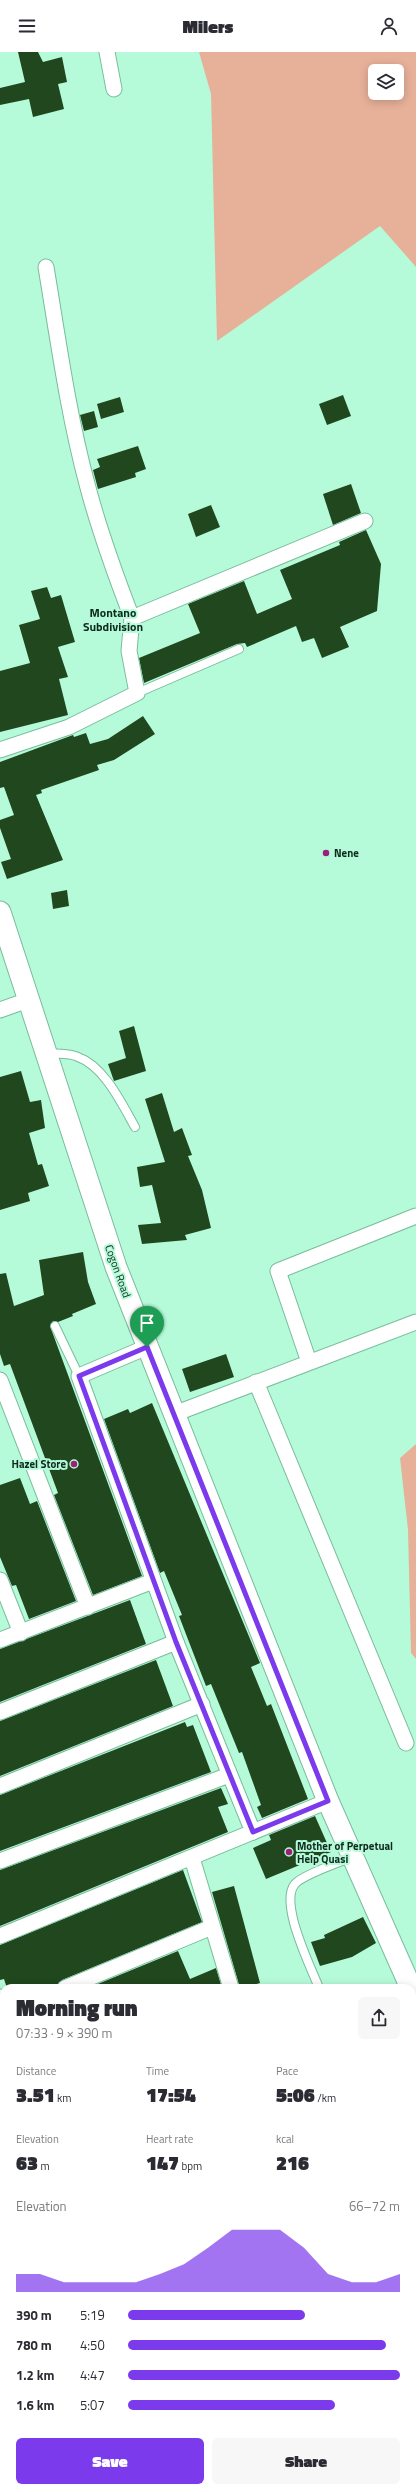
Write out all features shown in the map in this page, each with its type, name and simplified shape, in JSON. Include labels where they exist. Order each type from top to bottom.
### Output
[{"type":"street","points":[[107,52],[114,89]]},
{"type":"street","points":[[0,750],[69,727],[137,693],[130,652],[132,618],[108,557],[86,483],[67,393],[46,267]]},
{"type":"street","points":[[132,618],[365,521]]},
{"type":"street","name":"Cogon Road","points":[[0,912],[116,1267],[328,1801],[409,1984]]},
{"type":"street","points":[[0,1010],[28,1000]]},
{"type":"street","points":[[309,1362],[278,1270],[416,1216]]},
{"type":"street","points":[[174,1414],[416,1322]]},
{"type":"street","points":[[147,1347],[79,1376],[176,1642],[253,1832]]},
{"type":"street","points":[[0,1380],[88,1607]]},
{"type":"street","points":[[256,1382],[406,1743]]},
{"type":"street","points":[[0,1580],[21,1632]]},
{"type":"street","points":[[0,1640],[88,1607],[153,1580]]},
{"type":"street","points":[[0,1712],[176,1642]]},
{"type":"street","points":[[0,1786],[202,1704]]},
{"type":"street","points":[[0,1861],[229,1774]]},
{"type":"street","points":[[0,1936],[328,1801]]},
{"type":"street","points":[[192,1858],[229,1984]]},
{"type":"street","points":[[75,1984],[212,1927]]},
{"type":"lane","points":[[137,693],[239,649]]},
{"type":"lane","points":[[45,1053],[77,1056],[90,1062],[115,1091],[135,1127]]},
{"type":"lane","points":[[55,1326],[79,1376]]},
{"type":"lane","points":[[318,1984],[289,1908],[290,1891],[296,1882],[352,1857]]},
{"type":"shaded area","points":[[199,52],[416,52],[416,267],[380,226],[217,341],[211,94]]},
{"type":"shaded area","points":[[416,1444],[416,1659],[411,1653],[408,1530],[400,1458]]},
{"type":"building","points":[[18,52],[38,52],[43,62],[62,57],[67,82],[58,84],[64,109],[33,117],[29,99],[0,105],[0,88],[25,82]]},
{"type":"building","points":[[343,395],[351,416],[327,425],[319,404]]},
{"type":"building","points":[[120,397],[124,412],[101,419],[97,404]]},
{"type":"building","points":[[94,411],[98,427],[84,431],[80,415]]},
{"type":"building","points":[[138,446],[146,469],[135,473],[136,477],[98,489],[93,470],[100,467],[97,459]]},
{"type":"building","points":[[351,484],[361,513],[333,525],[323,494]]},
{"type":"building","points":[[211,505],[220,527],[196,537],[188,514]]},
{"type":"building","points":[[366,530],[381,564],[377,611],[340,627],[349,647],[322,658],[314,638],[302,642],[296,626],[247,647],[245,643],[237,644],[144,683],[139,658],[200,633],[188,604],[244,581],[257,614],[292,599],[280,570],[340,545],[339,542]]},
{"type":"building","points":[[47,587],[51,598],[61,595],[75,642],[58,647],[68,677],[59,679],[68,715],[0,732],[0,671],[30,663],[19,625],[40,619],[31,591]]},
{"type":"building","points":[[143,716],[155,734],[114,760],[97,765],[99,770],[41,790],[42,793],[36,795],[63,860],[7,879],[1,862],[11,859],[0,828],[0,820],[14,815],[4,787],[0,788],[0,762],[73,735],[74,737],[86,733],[90,744],[108,739]]},
{"type":"building","points":[[67,890],[69,906],[53,909],[51,893]]},
{"type":"building","points":[[134,1026],[146,1071],[114,1081],[108,1064],[126,1058],[119,1031]]},
{"type":"building","points":[[21,1071],[30,1102],[41,1100],[45,1128],[29,1133],[38,1165],[42,1164],[49,1186],[28,1193],[30,1201],[0,1210],[0,1077]]},
{"type":"building","points":[[162,1093],[174,1132],[182,1128],[192,1155],[188,1156],[202,1190],[211,1228],[185,1235],[187,1240],[142,1244],[138,1225],[161,1223],[152,1185],[140,1187],[137,1167],[165,1162],[145,1099]]},
{"type":"building","points":[[83,1252],[88,1282],[96,1304],[72,1314],[73,1316],[58,1322],[53,1321],[50,1326],[142,1576],[93,1595],[54,1495],[58,1493],[10,1364],[4,1366],[0,1354],[0,1274],[6,1273],[14,1306],[44,1295],[39,1260]]},
{"type":"building","points":[[226,1354],[234,1377],[190,1392],[182,1369]]},
{"type":"building","points":[[152,1403],[260,1663],[251,1667],[267,1706],[271,1704],[308,1799],[262,1818],[257,1807],[261,1805],[242,1752],[239,1753],[211,1684],[206,1686],[179,1616],[182,1615],[164,1571],[160,1573],[104,1419],[128,1409],[130,1413]]},
{"type":"building","points":[[20,1478],[30,1504],[37,1501],[76,1601],[29,1619],[16,1585],[12,1586],[0,1557],[0,1485]]},
{"type":"building","points":[[130,1600],[146,1644],[0,1702],[0,1649]]},
{"type":"building","points":[[156,1660],[173,1706],[0,1776],[0,1721]]},
{"type":"building","points":[[185,1722],[187,1727],[193,1725],[211,1772],[0,1851],[0,1795]]},
{"type":"building","points":[[221,1788],[228,1804],[218,1807],[228,1832],[0,1926],[0,1870]]},
{"type":"building","points":[[315,1816],[331,1852],[266,1879],[253,1848],[271,1840],[269,1835]]},
{"type":"building","points":[[183,1870],[202,1922],[62,1980],[59,1984],[6,1984],[4,1979],[0,1980],[0,1945]]},
{"type":"building","points":[[234,1886],[260,1983],[239,1984],[212,1892]]},
{"type":"building","points":[[363,1917],[376,1943],[352,1957],[320,1966],[311,1942],[325,1938],[324,1935]]},
{"type":"building","points":[[178,1951],[190,1979],[216,1968],[221,1984],[98,1984]]},
{"type":"place","name":"Nene","points":[[326,853]]},
{"type":"place","name":"Hazel Store","points":[[74,1464]]},
{"type":"place","name":"Mother of Perpetual Help Quasi","points":[[289,1852]]},
{"type":"district","name":"Montano Subdivision","points":[[113,620]]},
{"type":"route","points":[[147,1347],[328,1801],[253,1832],[176,1642],[79,1376],[147,1347]]}]
